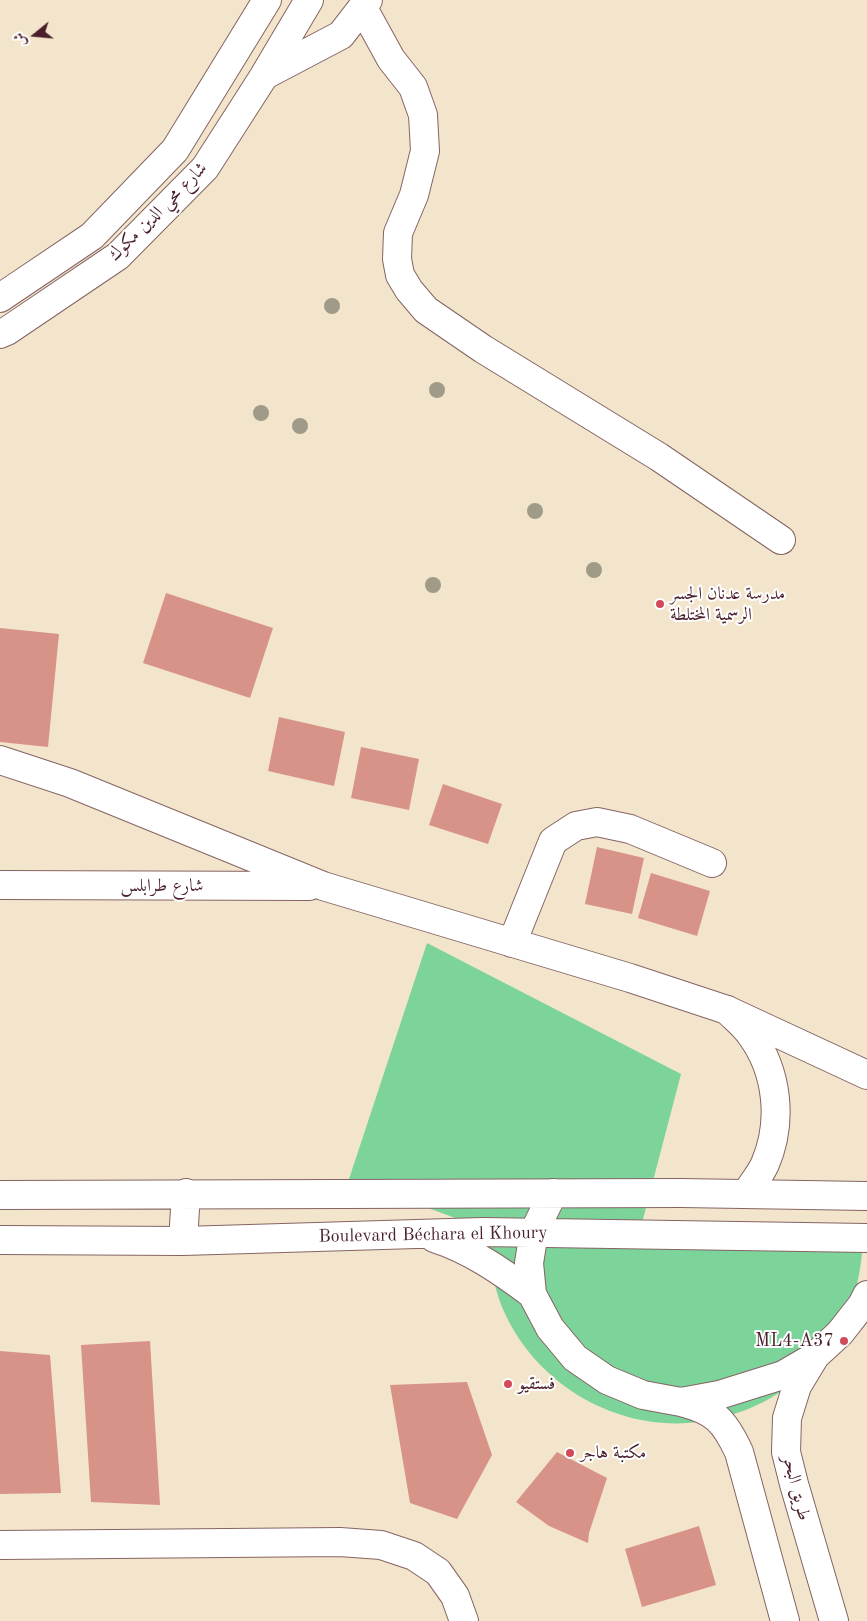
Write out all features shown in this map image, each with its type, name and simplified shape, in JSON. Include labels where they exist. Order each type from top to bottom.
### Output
[{"type":"main road","name":"شارع محي الدين مكوك","points":[[0,298],[92,236],[175,150],[267,0]]},
{"type":"main road","name":"شارع محي الدين مكوك","points":[[0,334],[118,256],[205,168],[264,76],[309,0]]},
{"type":"main road","points":[[264,76],[342,35],[366,4],[391,59],[413,87],[422,115],[425,151],[414,195],[398,233],[397,259],[400,275],[409,290],[426,310],[483,349],[659,458],[781,540]]},
{"type":"main road","points":[[0,760],[70,782],[323,886],[630,978],[727,1010],[867,1075]]},
{"type":"main road","points":[[512,943],[553,841],[576,826],[597,822],[630,829],[712,863]]},
{"type":"main road","name":"شارع طرابلس","points":[[0,886],[323,886]]},
{"type":"main road","points":[[727,1010],[751,1034],[768,1065],[776,1098],[774,1132],[770,1149],[764,1165],[746,1194]]},
{"type":"main road","points":[[183,1241],[186,1193]]},
{"type":"main road","name":"طريق البحر","points":[[553,1193],[534,1232],[529,1263],[532,1294],[550,1328],[575,1358],[607,1380],[643,1395],[700,1407],[718,1418],[730,1434],[739,1452],[785,1621]]},
{"type":"main road","points":[[0,1194],[681,1193],[858,1195],[859,1238]]},
{"type":"main road","name":"Boulevard Béchara el Khoury","points":[[0,1240],[183,1241],[421,1233],[534,1232],[859,1238]]},
{"type":"main road","points":[[421,1233],[451,1243],[479,1257],[506,1274],[532,1294]]},
{"type":"main road","name":"طريق البحر","points":[[681,1402],[719,1395],[783,1375],[814,1357],[840,1333],[862,1305],[867,1295]]},
{"type":"main road","name":"طريق البحر","points":[[814,1357],[797,1386],[789,1410],[786,1452],[834,1621]]},
{"type":"main road","points":[[0,1545],[340,1542],[381,1545],[414,1556],[438,1572],[454,1596],[464,1621]]},
{"type":"green space","points":[[427,943],[681,1074],[642,1223],[863,1242],[858,1278],[847,1312],[797,1376],[785,1388],[768,1400],[725,1417],[705,1421],[674,1423],[642,1420],[613,1412],[584,1399],[559,1381],[536,1360],[517,1335],[502,1307],[493,1279],[488,1230],[349,1179]]},
{"type":"building","points":[[166,593],[273,628],[250,698],[143,663]]},
{"type":"building","points":[[0,628],[59,634],[48,747],[0,742]]},
{"type":"building","points":[[279,717],[345,732],[334,786],[268,771]]},
{"type":"building","points":[[361,747],[419,759],[409,810],[351,798]]},
{"type":"building","points":[[443,784],[502,804],[488,844],[429,825]]},
{"type":"building","points":[[597,847],[644,858],[632,914],[585,904]]},
{"type":"building","points":[[651,873],[710,891],[697,936],[638,918]]},
{"type":"building","points":[[150,1341],[160,1505],[91,1502],[81,1345]]},
{"type":"building","points":[[0,1351],[50,1355],[61,1493],[0,1494]]},
{"type":"building","points":[[467,1382],[492,1455],[457,1519],[410,1503],[390,1385]]},
{"type":"building","points":[[557,1452],[607,1478],[589,1533],[588,1543],[549,1526],[516,1502]]},
{"type":"building","points":[[699,1526],[716,1585],[642,1607],[625,1549]]},
{"type":"place","name":"مدرسة عدنان الجسر الرسمية المختلطة","points":[[660,604]]},
{"type":"place","name":"ML4-A37","points":[[844,1341]]},
{"type":"place","name":"فستقيو","points":[[508,1384]]},
{"type":"place","name":"مكتبة هاجر","points":[[570,1453]]}]
